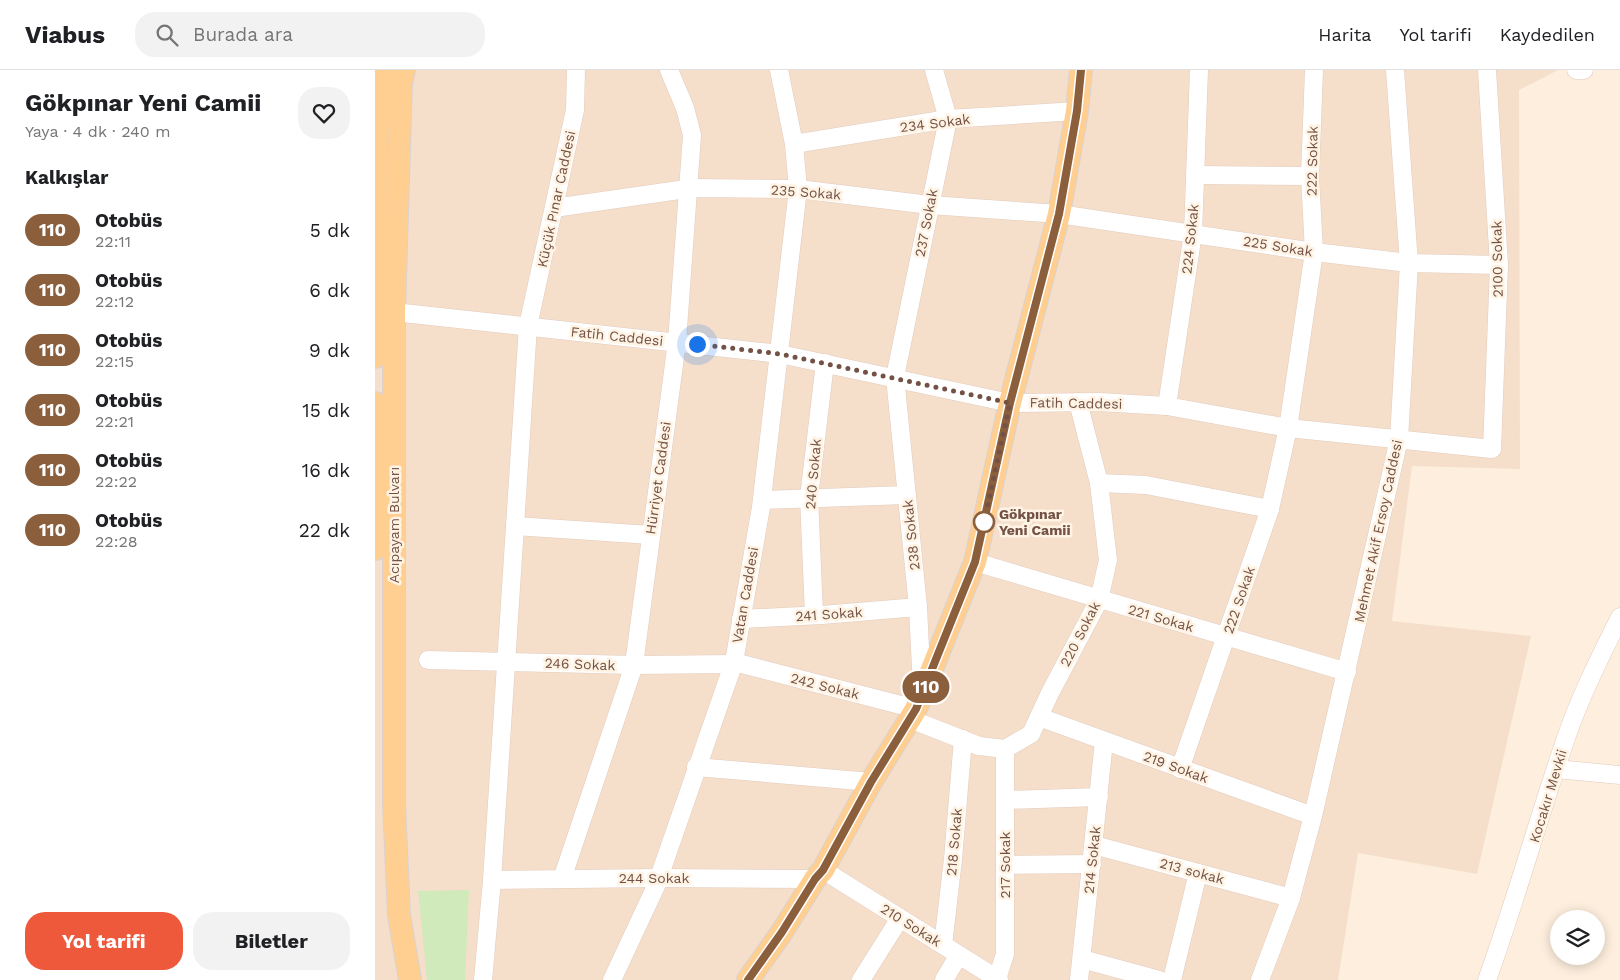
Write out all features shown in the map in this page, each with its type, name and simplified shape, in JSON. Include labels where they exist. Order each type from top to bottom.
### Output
[{"type":"main road","points":[[375,357],[376,144],[384,70]]},
{"type":"main road","name":"Acıpayam Bulvarı","points":[[404,70],[401,82],[394,312],[394,804],[399,915],[410,980]]},
{"type":"main road","points":[[748,980],[819,875],[916,707],[975,562],[1010,403],[1059,214],[1077,111],[1081,70]]},
{"type":"main road","name":"Acıpayam Bulvarı","points":[[375,403],[375,548]]},
{"type":"street","name":"Küçük Pınar Caddesi","points":[[483,980],[492,880],[528,326],[575,110],[576,70]]},
{"type":"street","name":"Hürriyet Caddesi","points":[[563,879],[634,665],[677,342],[692,135],[685,108],[669,70]]},
{"type":"street","name":"Vatan Caddesi","points":[[612,980],[659,878],[733,663],[762,500],[798,189],[794,144],[779,70]]},
{"type":"street","name":"237 Sokak","points":[[895,377],[948,119],[935,70]]},
{"type":"street","name":"224 Sokak","points":[[1167,406],[1193,233],[1199,70]]},
{"type":"street","name":"222 Sokak","points":[[1180,769],[1270,509],[1288,428],[1315,252],[1310,176],[1314,70]]},
{"type":"street","name":"Mehmet Akif Ersoy Caddesi","points":[[1260,980],[1291,898],[1313,816],[1399,440],[1409,263],[1395,70]]},
{"type":"street","name":"2100 Sokak","points":[[1487,70],[1499,265],[1492,449]]},
{"type":"street","points":[[1575,70],[1584,70]]},
{"type":"street","name":"234 Sokak","points":[[794,144],[948,119],[1077,111]]},
{"type":"street","points":[[1195,175],[1310,176]]},
{"type":"street","name":"235 Sokak","points":[[554,208],[688,188],[798,189],[930,205],[1059,214]]},
{"type":"street","name":"225 Sokak","points":[[1059,214],[1315,252],[1409,263],[1499,265]]},
{"type":"street","name":"Fatih Caddesi","points":[[394,312],[780,354],[1010,403],[1078,402],[1167,406],[1288,428],[1492,449]]},
{"type":"street","name":"240 Sokak","points":[[814,615],[809,497],[825,363]]},
{"type":"street","name":"238 Sokak","points":[[895,377],[917,607],[916,707]]},
{"type":"street","name":"220 Sokak","points":[[1005,749],[1031,734],[1099,600],[1109,560],[1099,483],[1078,402]]},
{"type":"street","points":[[1099,483],[1146,485],[1270,509]]},
{"type":"street","points":[[762,500],[907,495]]},
{"type":"street","points":[[515,526],[651,535]]},
{"type":"street","name":"221 Sokak","points":[[975,562],[1347,672]]},
{"type":"street","name":"241 Sokak","points":[[741,619],[917,607]]},
{"type":"street","name":"Kocakır Mevkii","points":[[1487,980],[1515,902],[1566,737],[1594,668],[1620,617]]},
{"type":"street","name":"246 Sokak","points":[[428,660],[634,665],[733,663]]},
{"type":"street","name":"242 Sokak","points":[[733,663],[916,707]]},
{"type":"street","points":[[916,707],[963,738],[979,746],[1005,749]]},
{"type":"street","name":"219 Sokak","points":[[1039,717],[1313,816]]},
{"type":"street","name":"218 Sokak","points":[[943,945],[953,858],[963,738]]},
{"type":"street","name":"214 Sokak","points":[[1079,980],[1104,741]]},
{"type":"street","name":"217 Sokak","points":[[998,979],[1005,954],[1005,749]]},
{"type":"street","points":[[696,767],[871,782]]},
{"type":"street","points":[[1556,769],[1620,775]]},
{"type":"street","points":[[1005,800],[1099,797]]},
{"type":"street","name":"213 sokak","points":[[1094,845],[1291,898]]},
{"type":"street","points":[[1005,865],[1092,864]]},
{"type":"street","points":[[1172,980],[1197,873]]},
{"type":"street","name":"244 Sokak","points":[[492,880],[819,875]]},
{"type":"street","name":"210 Sokak","points":[[819,875],[900,918],[998,979]]},
{"type":"street","points":[[861,980],[900,918]]},
{"type":"street","points":[[944,980],[959,955]]},
{"type":"street","points":[[1082,959],[1159,980]]},
{"type":"shaded area","points":[[375,70],[1558,70],[1519,90],[1520,469],[1412,466],[1392,621],[1531,636],[1477,874],[1358,853],[1338,980],[375,980]]},
{"type":"green space","points":[[469,890],[465,980],[427,980],[418,891]]},
{"type":"bus line","name":"110","points":[[748,980],[782,932],[815,879],[823,870],[871,782],[916,709],[938,659],[975,562],[1010,403],[1059,214],[1077,111],[1081,70]]},
{"type":"place","name":"Gökpınar Yeni Camii","points":[[984,522]]},
{"type":"route","points":[[697,344],[780,354],[1010,403],[984,522]]}]
